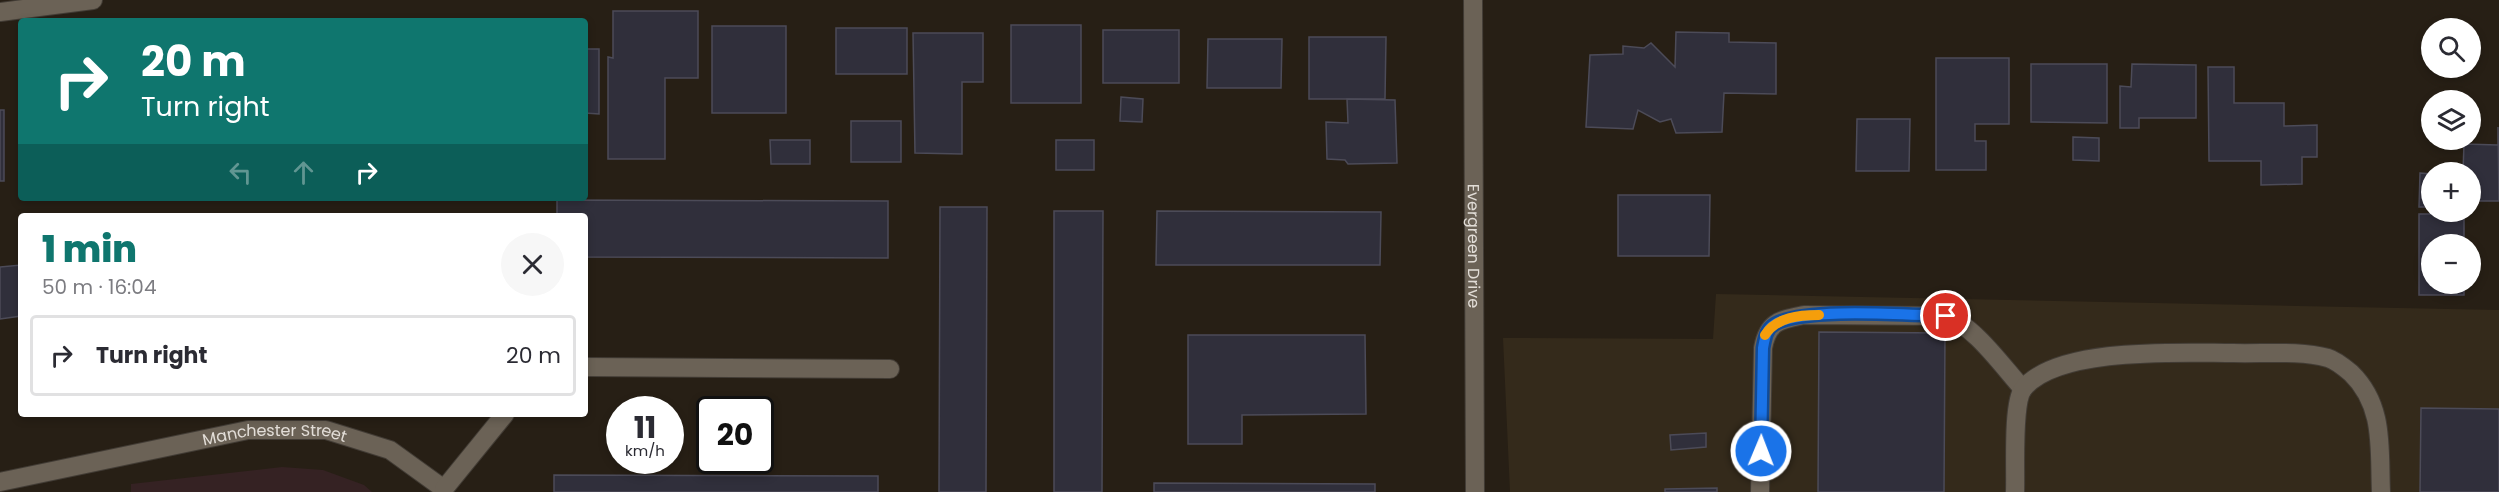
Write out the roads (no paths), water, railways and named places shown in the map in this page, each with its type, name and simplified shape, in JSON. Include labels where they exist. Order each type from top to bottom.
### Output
[{"type":"street","points":[[0,12],[93,0]]},
{"type":"street","name":"Evergreen Drive","points":[[1473,0],[1475,492]]},
{"type":"street","points":[[1760,492],[1763,348],[1766,333],[1773,325],[1789,318],[1816,315],[1946,316],[1955,318],[2023,389]]},
{"type":"street","points":[[2015,492],[2017,405],[2023,389],[2041,375],[2073,362],[2116,355],[2301,354],[2331,359],[2351,373],[2371,402],[2379,420],[2381,492]]},
{"type":"street","points":[[588,368],[890,369]]},
{"type":"street","name":"Manchester Street","points":[[0,482],[248,430],[326,430],[390,450],[445,490],[503,417]]}]
